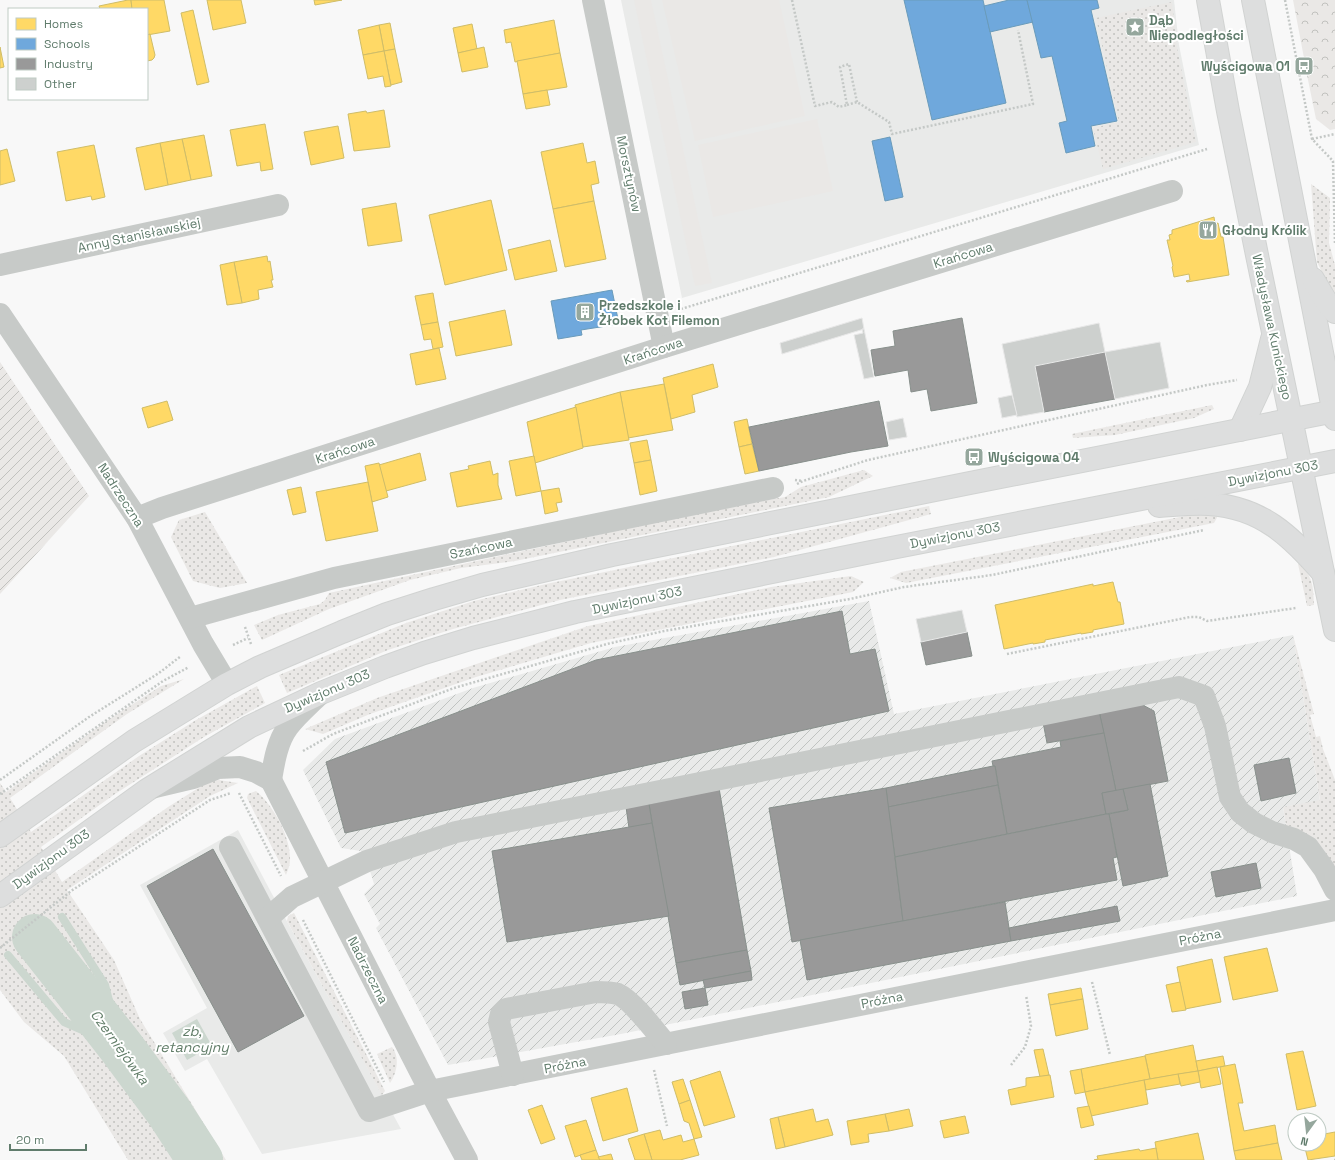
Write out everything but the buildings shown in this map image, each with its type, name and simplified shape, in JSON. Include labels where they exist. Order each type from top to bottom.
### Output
[{"type":"main road","name":"Władysława Kunickiego","points":[[1208,0],[1228,111],[1335,630]]},
{"type":"main road","points":[[0,836],[134,741],[227,684],[260,667],[387,614],[482,585],[651,548],[1292,419],[1334,413],[1253,0]]},
{"type":"main road","points":[[1306,265],[1326,301],[1335,312]]},
{"type":"main road","points":[[1240,430],[1263,378],[1273,333]]},
{"type":"main road","name":"Dywizjonu 303","points":[[0,896],[146,790],[249,727],[320,693],[424,653],[533,622],[1091,508],[1335,461]]},
{"type":"main road","points":[[1091,508],[1209,504],[1240,509],[1275,525],[1302,549],[1324,574]]},
{"type":"street","name":"Morsztynów","points":[[593,0],[664,347]]},
{"type":"street","name":"Krańcowa","points":[[137,518],[169,506],[664,347],[1172,191]]},
{"type":"street","name":"Anny Stanisławskiej","points":[[0,265],[278,205]]},
{"type":"street","name":"Nadrzeczna","points":[[0,314],[137,518],[207,650],[227,684]]},
{"type":"street","name":"Szańcowa","points":[[190,618],[334,578],[773,488]]},
{"type":"street","points":[[230,847],[268,918],[292,897],[367,861],[456,832],[1179,687],[1204,696],[1215,726],[1230,797],[1240,812],[1254,823],[1272,832],[1294,839],[1308,847],[1324,869],[1335,890]]},
{"type":"street","points":[[146,790],[193,778],[218,768],[240,767],[256,772],[271,780],[279,744],[288,727],[320,693]]},
{"type":"street","name":"Nadrzeczna","points":[[271,780],[430,1091],[468,1160]]},
{"type":"street","name":"Próżna","points":[[268,918],[363,1113],[430,1091],[1335,910]]},
{"type":"street","points":[[513,1075],[499,1022],[501,1014],[506,1009],[596,992],[609,992],[619,995],[634,1006],[666,1044]]},
{"type":"path","points":[[792,0],[815,106],[832,102],[839,107],[856,102]]},
{"type":"path","points":[[1285,0],[1312,139],[1333,161],[1335,193],[1335,245]]},
{"type":"path","points":[[847,105],[840,67],[849,64],[856,102],[889,122],[892,134],[1033,104],[1018,30]]},
{"type":"path","points":[[1312,139],[1335,134]]},
{"type":"path","points":[[658,315],[1042,198],[1207,150]]},
{"type":"path","points":[[803,481],[868,460],[1207,385],[1234,380],[1263,378]]},
{"type":"path","points":[[288,727],[302,752],[333,734],[454,688],[607,644],[664,631],[904,587],[992,575],[1204,530]]},
{"type":"path","points":[[1007,654],[1190,617],[1199,617],[1207,621],[1296,608]]},
{"type":"path","points":[[1,779],[89,717],[159,673],[187,651],[207,650],[248,638]]},
{"type":"path","points":[[0,794],[207,650]]},
{"type":"path","points":[[0,948],[71,892],[210,800],[271,780]]},
{"type":"path","points":[[238,791],[385,1084]]},
{"type":"path","points":[[1087,960],[1110,1055]]},
{"type":"path","points":[[1011,1065],[1025,1047],[1031,1026],[1020,973]]},
{"type":"path","points":[[653,1064],[667,1126]]},
{"type":"shaded area","points":[[621,0],[1174,0],[1179,45],[1199,145],[682,298]]},
{"type":"shaded area","points":[[869,601],[894,714],[1293,635],[1320,801],[1283,807],[1297,896],[621,1034],[448,1065],[376,928],[380,924],[364,894],[374,884],[367,861],[361,851],[341,848],[303,770],[335,739],[473,688],[615,647]]},
{"type":"shaded area","points":[[238,830],[401,1129],[262,1154],[207,1059],[185,1071],[163,1033],[207,1008],[140,885]]},
{"type":"green space","points":[[634,0],[651,0],[712,283],[695,286]]},
{"type":"green space","points":[[662,0],[779,0],[805,116],[695,141]]},
{"type":"green space","points":[[1293,0],[1335,0],[1335,129],[1330,130],[1316,119],[1307,75],[1312,73],[1309,57],[1304,58]]},
{"type":"green space","points":[[1172,2],[1177,48],[1196,142],[1103,169],[1093,128],[1119,122],[1096,18]]},
{"type":"green space","points":[[817,119],[833,191],[713,217],[698,145]]},
{"type":"green space","points":[[1311,184],[1330,198],[1329,243],[1335,265],[1335,298],[1317,262]]},
{"type":"green space","points":[[0,362],[89,496],[0,594]]},
{"type":"green space","points":[[1212,405],[1214,409],[1194,418],[1115,435],[1073,438],[1072,434]]},
{"type":"green space","points":[[864,470],[873,476],[829,497],[515,561],[461,568],[410,580],[329,609],[262,640],[254,625],[278,615],[320,604],[325,600],[329,593],[726,507],[785,497],[801,487]]},
{"type":"green space","points":[[929,506],[931,514],[774,557],[560,600],[453,629],[388,650],[287,693],[279,675],[406,623],[474,601],[546,584]]},
{"type":"green space","points":[[205,512],[247,583],[220,588],[193,581],[171,537],[179,520]]},
{"type":"green space","points":[[1195,514],[1219,514],[1214,523],[906,583],[890,578],[901,572]]},
{"type":"green space","points":[[1300,562],[1308,573],[1312,582],[1314,605],[1307,606],[1298,564]]},
{"type":"green space","points":[[851,576],[864,582],[853,592],[591,643],[476,677],[370,714],[323,734],[305,729],[377,698],[588,626],[771,587]]},
{"type":"green space","points":[[1293,635],[1314,714],[1310,715],[1316,737],[1320,736],[1323,749],[1335,780],[1335,874],[1299,830],[1286,825],[1283,807],[1320,800]]},
{"type":"green space","points":[[184,679],[127,714],[10,798],[31,832],[139,756],[196,720],[257,686],[265,703],[204,737],[115,794],[41,847],[62,882],[168,807],[208,782],[219,780],[238,783],[210,796],[67,890],[114,960],[140,1019],[226,1160],[128,1160],[64,1056],[24,1022],[0,990],[0,783],[6,792],[111,718],[161,686]]},
{"type":"green space","points":[[256,791],[269,804],[280,822],[288,841],[290,860],[286,875],[247,798],[248,794]]},
{"type":"green space","points":[[294,913],[385,1091],[382,1095],[287,921],[288,916]]},
{"type":"green space","points":[[392,1047],[396,1055],[397,1065],[390,1083],[377,1054]]},
{"type":"water","name":"zb, retancyjny","points":[[197,1019],[212,1046],[187,1060],[172,1033]]},
{"type":"waterway","points":[[62,917],[105,985],[121,1047]]},
{"type":"waterway","name":"Czerniejówka","points":[[35,937],[121,1047],[169,1112],[200,1160]]},
{"type":"waterway","points":[[8,955],[64,1022],[121,1047]]},
{"type":"place","name":"Dąb Niepodległości","points":[[1135,27]]},
{"type":"place","name":"Wyścigowa 01","points":[[1304,66]]},
{"type":"place","name":"Głodny Królik","points":[[1208,230]]},
{"type":"place","name":"Przedszkole i Żłobek Kot Filemon","points":[[585,312]]},
{"type":"place","name":"Wyścigowa 04","points":[[974,457]]}]
